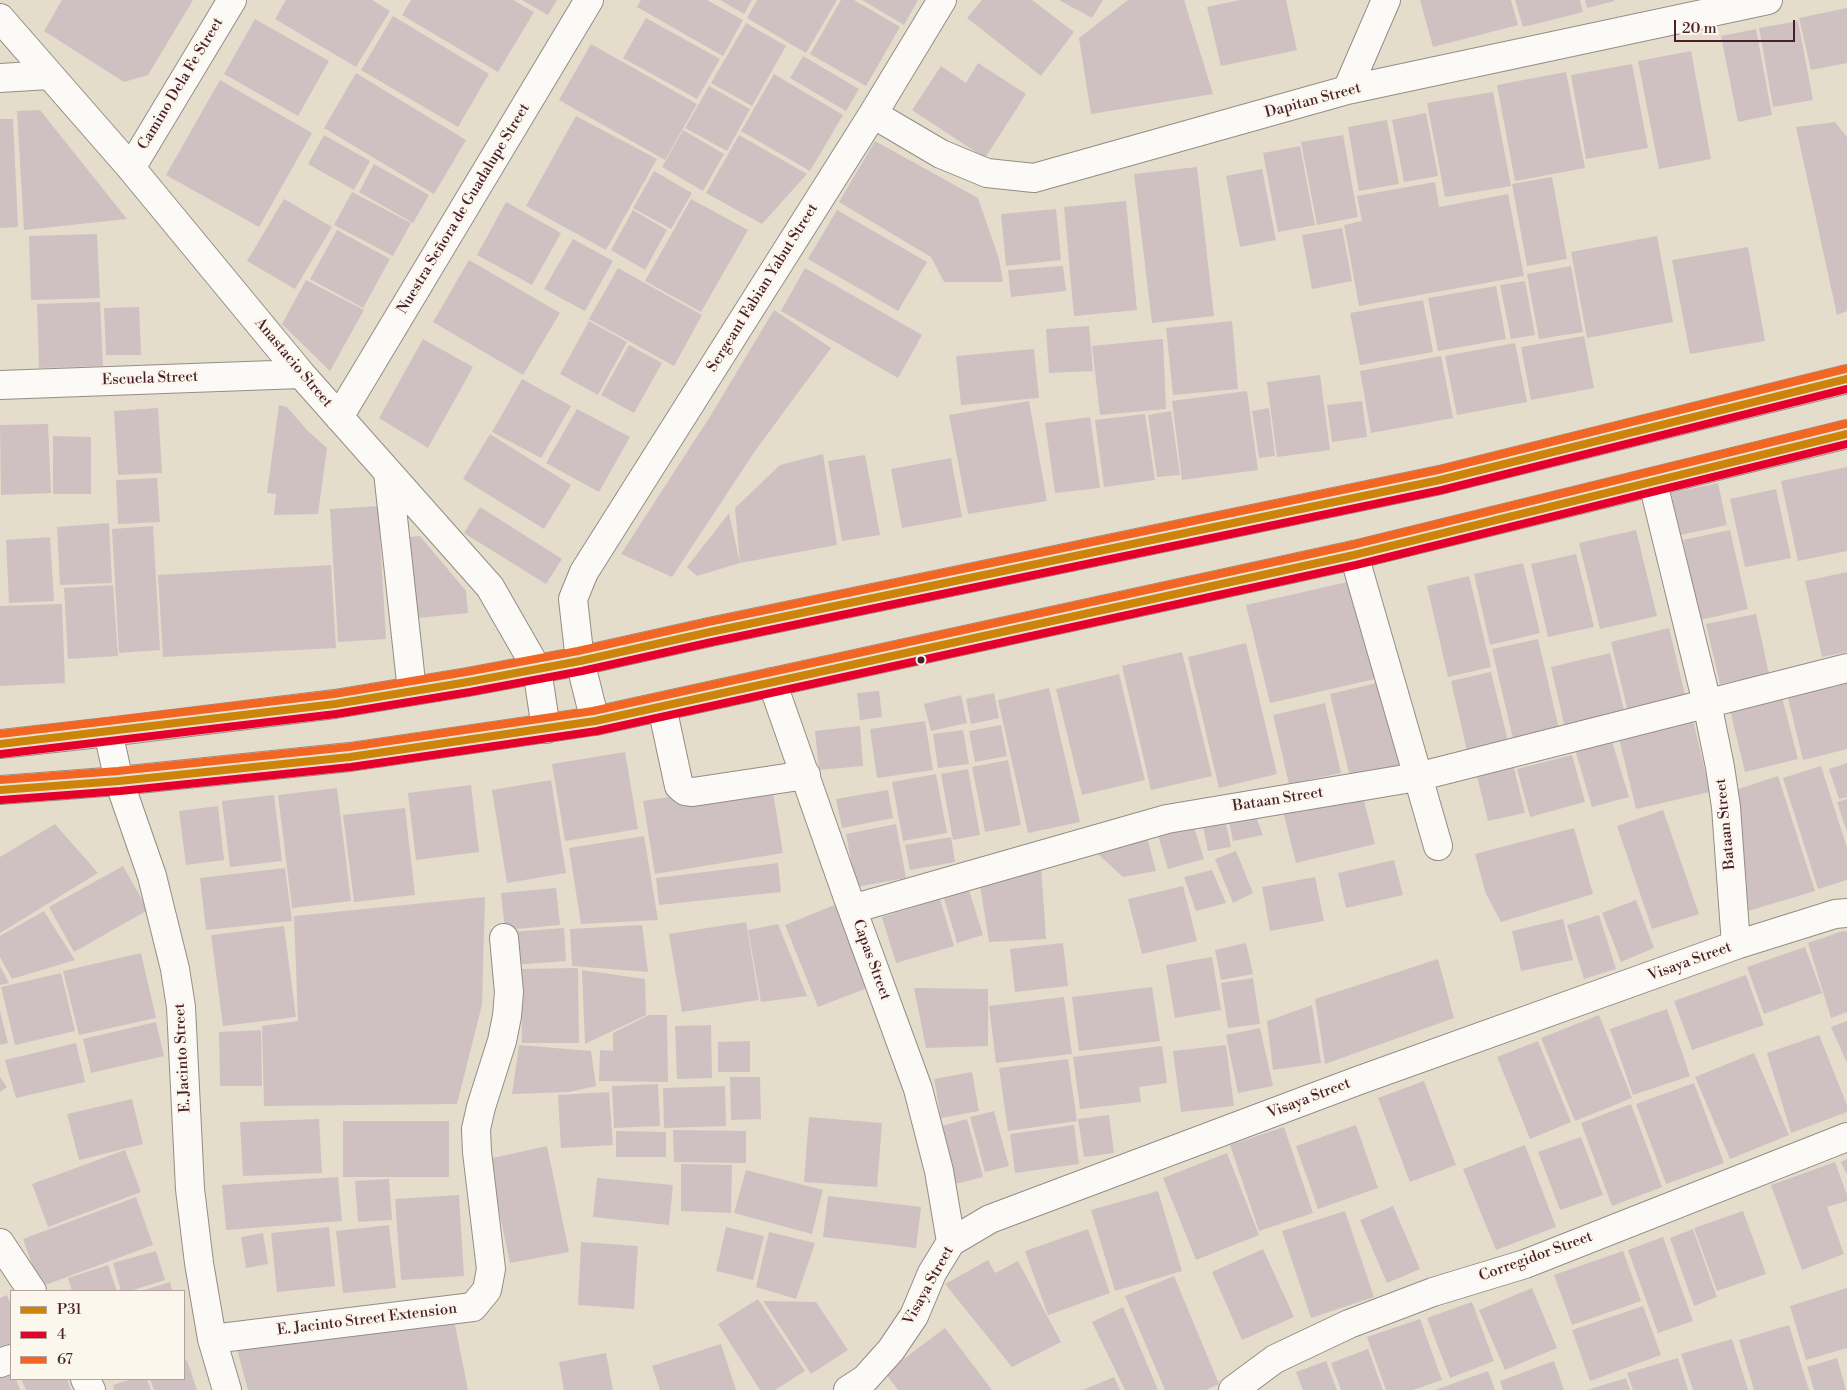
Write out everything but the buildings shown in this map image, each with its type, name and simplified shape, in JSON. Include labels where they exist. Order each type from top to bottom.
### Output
[{"type":"main road","points":[[0,744],[335,704],[580,661],[710,632],[1440,480],[1847,379]]},
{"type":"main road","points":[[0,790],[119,781],[350,757],[595,721],[1354,555],[1847,434]]},
{"type":"street","name":"Camino Dela Fe Street","points":[[131,168],[232,0]]},
{"type":"street","name":"Nuestra Señora de Guadalupe Street","points":[[338,417],[589,0]]},
{"type":"street","name":"Sergeant Fabian Yabut Street","points":[[595,721],[580,661],[573,599],[584,572],[873,114],[942,0]]},
{"type":"street","points":[[1347,90],[1386,0]]},
{"type":"street","name":"Dapitan Street","points":[[873,114],[941,154],[987,173],[1034,178],[1347,90],[1768,0]]},
{"type":"street","name":"Anastacio Street","points":[[0,18],[131,168],[301,374],[490,588],[537,669],[546,729]]},
{"type":"street","points":[[0,78],[49,75]]},
{"type":"street","name":"Escuela Street","points":[[0,385],[301,374]]},
{"type":"street","points":[[388,472],[412,691]]},
{"type":"street","name":"Bataan Street","points":[[1653,483],[1707,703],[1726,808],[1736,945]]},
{"type":"street","points":[[1354,555],[1438,846]]},
{"type":"street","name":"Bataan Street","points":[[852,908],[1167,819],[1417,777],[1847,668]]},
{"type":"street","name":"Capas Street","points":[[772,682],[918,1089],[939,1171],[951,1242]]},
{"type":"street","points":[[662,707],[679,786],[685,791],[693,792],[806,775]]},
{"type":"street","name":"E. Jacinto Street","points":[[108,732],[119,781],[152,876],[181,1007],[190,1189],[199,1263],[212,1339],[227,1390]]},
{"type":"street","name":"Visaya Street","points":[[848,1390],[865,1379],[891,1350],[914,1316],[932,1273],[951,1242],[990,1219],[1357,1081],[1736,945],[1835,914],[1847,913]]},
{"type":"street","name":"E. Jacinto Street Extension","points":[[212,1339],[473,1306],[487,1290],[491,1269],[476,1129],[502,1041],[507,1016],[509,992],[504,938]]},
{"type":"street","name":"Corregidor Street","points":[[1233,1390],[1275,1359],[1349,1324],[1433,1292],[1525,1264],[1847,1137]]},
{"type":"street","points":[[0,1243],[31,1290]]},
{"type":"transit line","name":"67","points":[[0,734],[334,694],[578,651],[708,622],[1438,470],[1845,369]]},
{"type":"transit line","name":"P31","points":[[0,744],[335,704],[580,661],[710,632],[1440,480],[1847,379]]},
{"type":"transit line","name":"4","points":[[1,754],[336,714],[582,671],[712,642],[1442,490],[1847,389]]},
{"type":"transit line","name":"67","points":[[0,780],[118,771],[349,747],[593,711],[1352,545],[1845,424]]},
{"type":"transit line","name":"P31","points":[[0,790],[119,781],[350,757],[595,721],[1354,555],[1847,434]]},
{"type":"transit line","name":"4","points":[[1,800],[120,791],[351,767],[597,731],[1356,565],[1847,444]]}]
